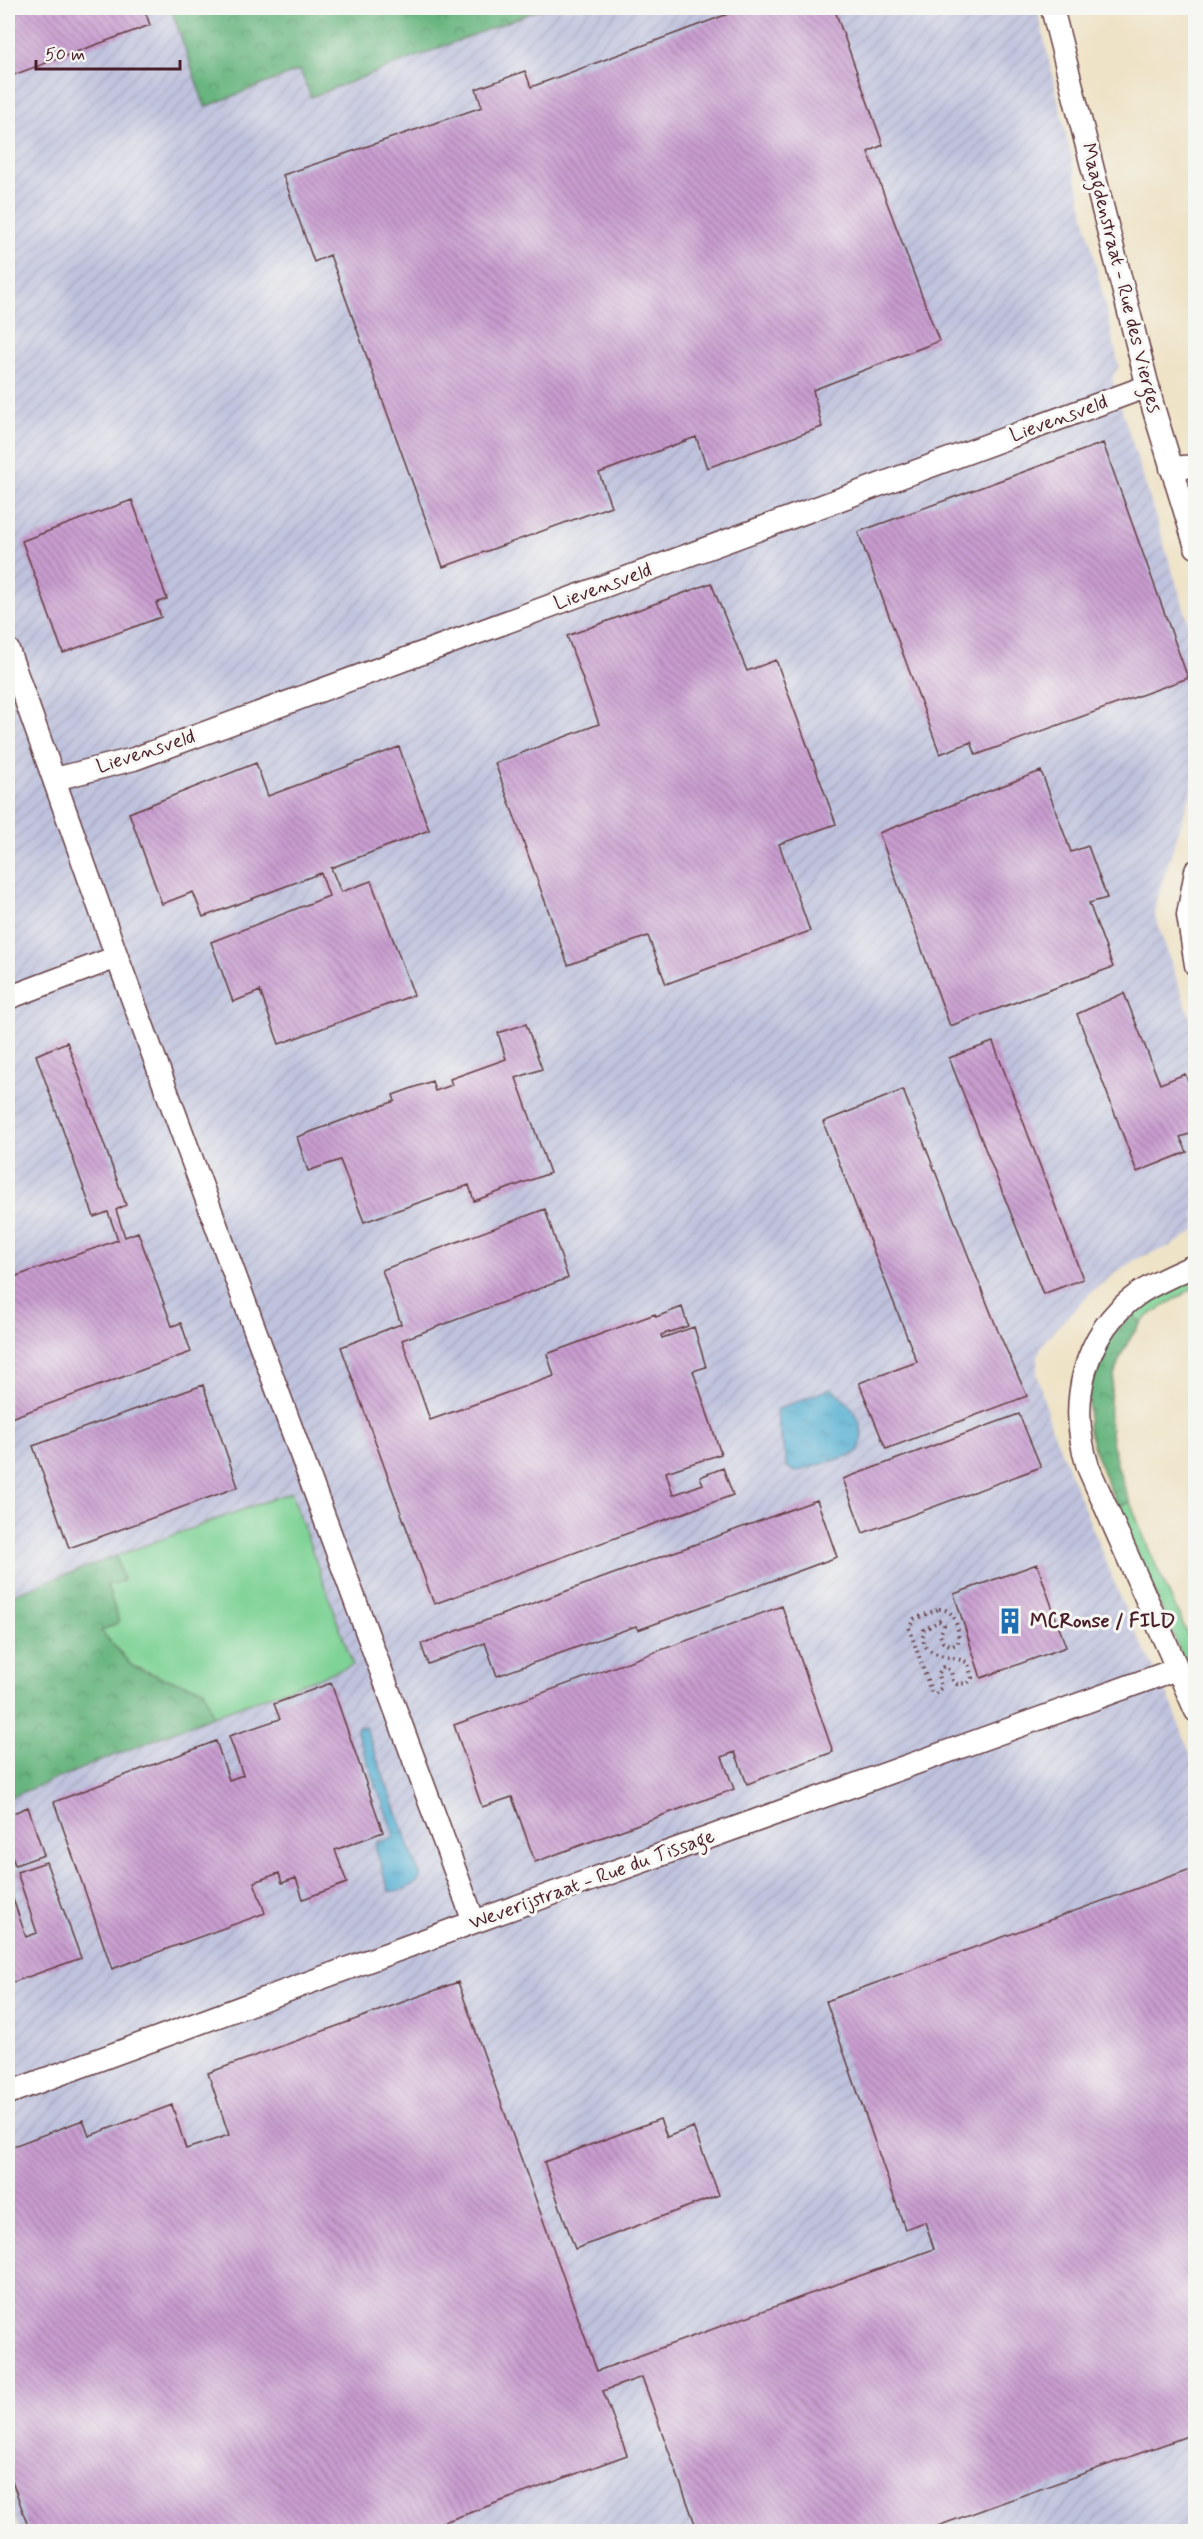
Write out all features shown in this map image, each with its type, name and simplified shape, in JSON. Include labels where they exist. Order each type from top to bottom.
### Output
[{"type":"street","name":"Maagdenstraat - Rue des Vierges","points":[[1052,8],[1148,386],[1196,547]]},
{"type":"street","name":"Lievensveld","points":[[55,780],[134,759],[1148,386]]},
{"type":"street","points":[[1171,468],[1196,465]]},
{"type":"street","points":[[8,650],[117,957],[474,1922]]},
{"type":"street","points":[[1196,871],[1188,915],[1196,965]]},
{"type":"street","points":[[8,998],[117,957]]},
{"type":"street","points":[[1196,1265],[1137,1295],[1111,1322],[1091,1352],[1080,1388],[1078,1404],[1079,1437],[1088,1467],[1196,1711]]},
{"type":"street","name":"Weverijstraat - Rue du Tissage","points":[[8,2093],[474,1922],[1178,1669]]},
{"type":"path","points":[[939,1609],[946,1609],[954,1618],[958,1644],[952,1646],[943,1642],[940,1635],[944,1624],[939,1621],[924,1630],[925,1643],[932,1653],[968,1663],[972,1678],[968,1683],[957,1684],[953,1680],[951,1671],[943,1667],[938,1674],[940,1692],[932,1694],[910,1632],[910,1624],[914,1619],[939,1609]]},
{"type":"shaded area","points":[[8,8],[171,8],[205,107],[300,70],[311,97],[544,8],[1037,8],[1119,366],[1112,378],[1195,643],[1195,780],[1156,901],[1155,916],[1195,1032],[1195,1231],[1171,1246],[1138,1258],[1089,1294],[1046,1339],[1037,1355],[1037,1374],[1051,1426],[1129,1619],[1172,1704],[1195,1768],[1195,2531],[20,2532],[8,2498],[8,1798],[213,1716],[353,1665],[291,1492],[8,1596]]},
{"type":"green space","points":[[171,8],[544,8],[311,97],[300,70],[205,107]]},
{"type":"green space","points":[[1195,1274],[1195,1287],[1151,1314],[1141,1323],[1132,1314],[1156,1294]]},
{"type":"green space","points":[[1132,1314],[1141,1323],[1117,1365],[1110,1410],[1115,1456],[1130,1502],[1117,1506],[1096,1455],[1088,1428],[1089,1392],[1104,1342]]},
{"type":"green space","points":[[291,1492],[353,1665],[213,1716],[204,1689],[162,1678],[132,1666],[100,1630],[119,1622],[107,1585],[123,1581],[116,1556]]},
{"type":"green space","points":[[1130,1502],[1152,1557],[1195,1650],[1195,1686],[1117,1506]]},
{"type":"green space","points":[[116,1556],[123,1581],[107,1585],[119,1622],[101,1631],[132,1666],[163,1678],[204,1689],[213,1716],[8,1798],[8,1596]]},
{"type":"water","points":[[831,1388],[857,1417],[862,1434],[861,1444],[857,1453],[796,1472],[787,1467],[776,1410]]},
{"type":"water","points":[[365,1726],[421,1878],[411,1886],[398,1891],[389,1891],[376,1849],[377,1842],[394,1838],[357,1732],[358,1727]]},
{"type":"building","points":[[8,8],[144,8],[150,25],[8,77]]},
{"type":"building","points":[[744,8],[834,8],[883,145],[868,152],[939,341],[813,390],[822,427],[707,468],[696,437],[599,473],[611,506],[443,567],[330,255],[314,262],[283,175],[482,107],[476,89],[525,71],[531,87]]},
{"type":"building","points":[[1103,443],[1188,678],[976,755],[971,742],[940,754],[858,532]]},
{"type":"building","points":[[132,500],[167,599],[156,603],[161,617],[63,653],[22,541]]},
{"type":"building","points":[[711,583],[747,671],[776,660],[836,824],[779,844],[810,931],[666,984],[648,936],[568,965],[495,763],[599,724],[567,636]]},
{"type":"building","points":[[399,747],[429,830],[331,868],[341,892],[371,881],[414,995],[279,1044],[260,991],[233,1002],[211,942],[329,896],[321,873],[203,917],[193,892],[162,904],[129,813],[256,763],[268,796]]},
{"type":"building","points":[[1041,771],[1071,852],[1088,846],[1107,898],[1089,903],[1113,967],[950,1026],[879,833]]},
{"type":"building","points":[[1124,993],[1160,1084],[1185,1074],[1196,1100],[1196,1132],[1180,1137],[1187,1152],[1137,1172],[1077,1014]]},
{"type":"building","points":[[526,1024],[542,1069],[516,1078],[550,1173],[474,1201],[469,1185],[364,1222],[340,1160],[308,1171],[297,1137],[395,1101],[393,1095],[432,1081],[435,1091],[452,1085],[450,1079],[506,1059],[498,1033]]},
{"type":"building","points":[[67,1042],[126,1205],[116,1210],[125,1237],[138,1232],[172,1326],[181,1323],[191,1352],[8,1419],[8,1279],[118,1240],[108,1212],[94,1217],[36,1055]]},
{"type":"building","points":[[993,1042],[1083,1279],[1043,1294],[949,1058]]},
{"type":"building","points":[[903,1090],[998,1331],[1027,1396],[886,1449],[859,1383],[917,1362],[823,1122]]},
{"type":"building","points":[[545,1209],[568,1278],[402,1340],[430,1420],[554,1376],[547,1354],[655,1314],[656,1317],[682,1307],[688,1326],[661,1335],[662,1338],[694,1327],[706,1367],[693,1371],[721,1454],[666,1472],[673,1495],[703,1484],[700,1477],[723,1468],[733,1495],[434,1604],[341,1347],[401,1324],[382,1270]]},
{"type":"building","points":[[203,1385],[238,1487],[69,1548],[33,1446]]},
{"type":"building","points":[[1019,1414],[1041,1467],[863,1533],[843,1479]]},
{"type":"building","points":[[817,1500],[837,1557],[638,1630],[636,1626],[497,1676],[485,1643],[428,1664],[421,1644]]},
{"type":"building","name":"MCRonse / FILD","points":[[1037,1564],[1066,1647],[981,1678],[954,1594]]},
{"type":"building","points":[[782,1606],[833,1752],[747,1784],[735,1752],[722,1757],[734,1789],[535,1862],[512,1797],[482,1807],[454,1725]]},
{"type":"building","points":[[331,1683],[383,1832],[335,1850],[347,1883],[303,1899],[296,1878],[282,1883],[279,1873],[254,1882],[265,1913],[112,1969],[54,1802],[216,1741],[229,1780],[243,1775],[229,1736],[280,1719],[274,1704]]},
{"type":"building","points":[[28,1807],[44,1855],[15,1865],[11,1854],[8,1856],[8,1815]]},
{"type":"building","points":[[46,1862],[81,1958],[8,1984],[8,1891],[10,1890],[26,1937],[37,1933],[17,1872]]},
{"type":"building","points":[[1196,1867],[1196,2433],[921,2532],[698,2532],[642,2377],[603,2391],[627,2455],[417,2532],[30,2532],[8,2469],[8,2148],[83,2120],[89,2136],[172,2105],[186,2149],[229,2135],[208,2073],[458,1982],[597,2371],[934,2249],[925,2222],[905,2229],[826,2001]]},
{"type":"building","points":[[660,2119],[667,2137],[693,2127],[719,2195],[575,2249],[544,2162]]},
{"type":"place","name":"MCRonse / FILD","points":[[1010,1621]]}]
